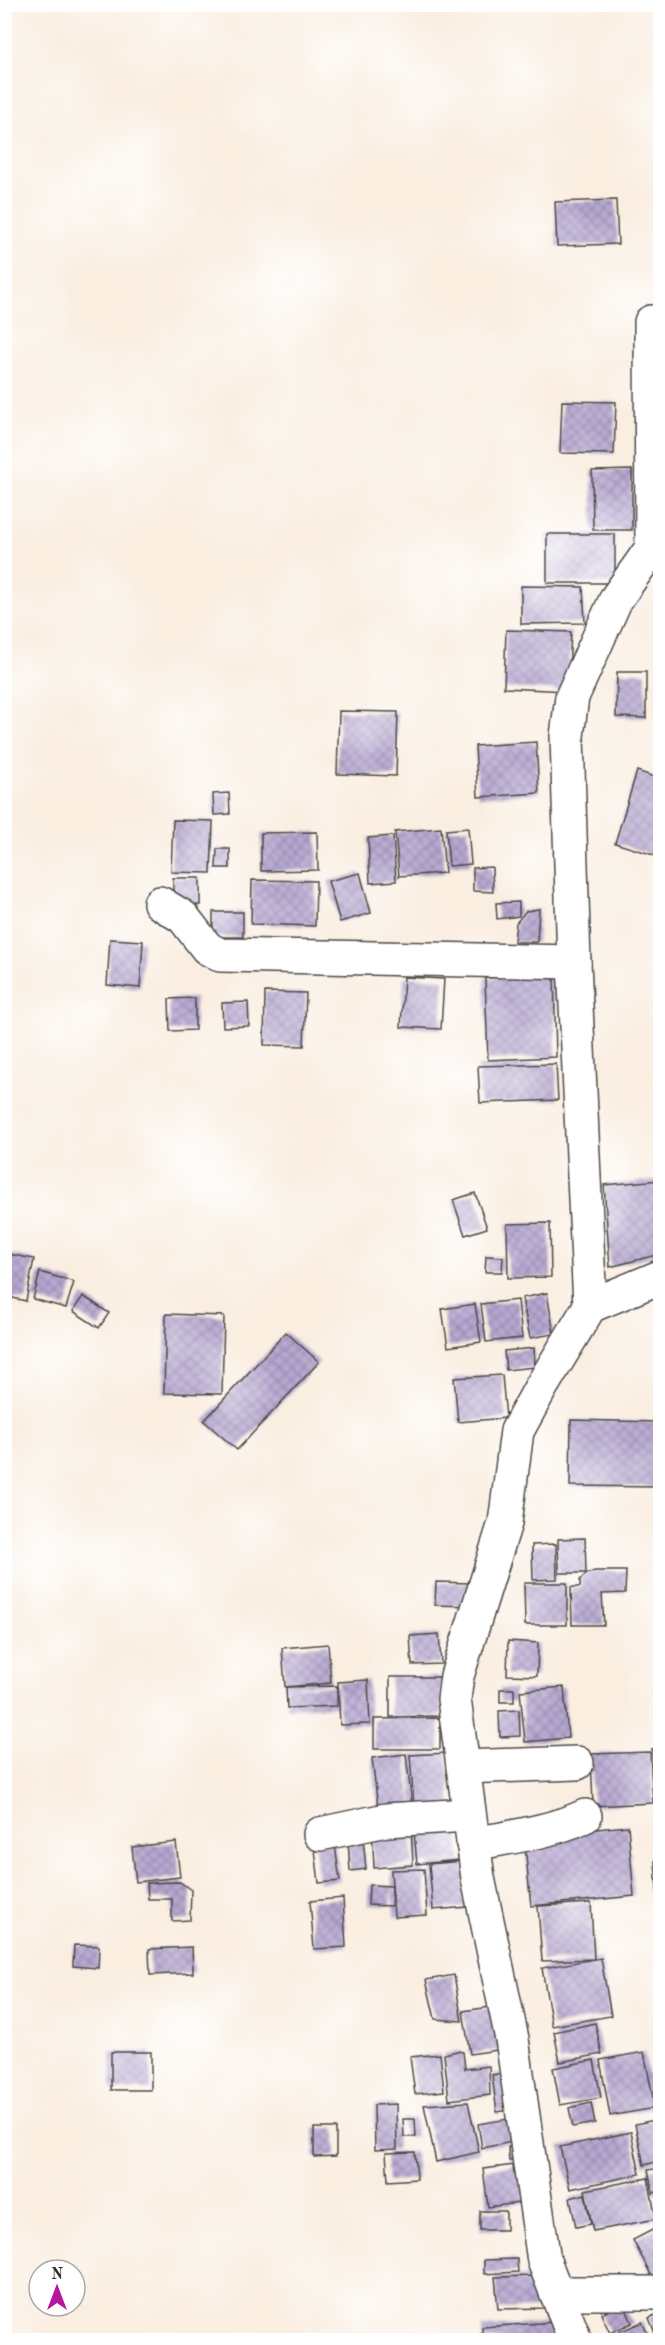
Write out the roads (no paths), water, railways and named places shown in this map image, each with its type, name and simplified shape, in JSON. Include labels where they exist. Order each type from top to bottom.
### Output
[{"type":"street","points":[[575,2340],[544,2261],[512,2039],[478,1878],[454,1699],[457,1676],[505,1523],[517,1431],[590,1306],[574,962],[567,736],[572,697],[616,600],[656,547],[651,322]]},
{"type":"street","points":[[160,903],[183,917],[207,948],[220,955],[574,962]]},
{"type":"street","points":[[590,1306],[660,1277]]},
{"type":"street","points":[[463,1767],[577,1763]]},
{"type":"street","points":[[320,1834],[386,1820],[471,1829],[547,1830],[585,1816]]},
{"type":"street","points":[[556,2293],[660,2293]]}]
